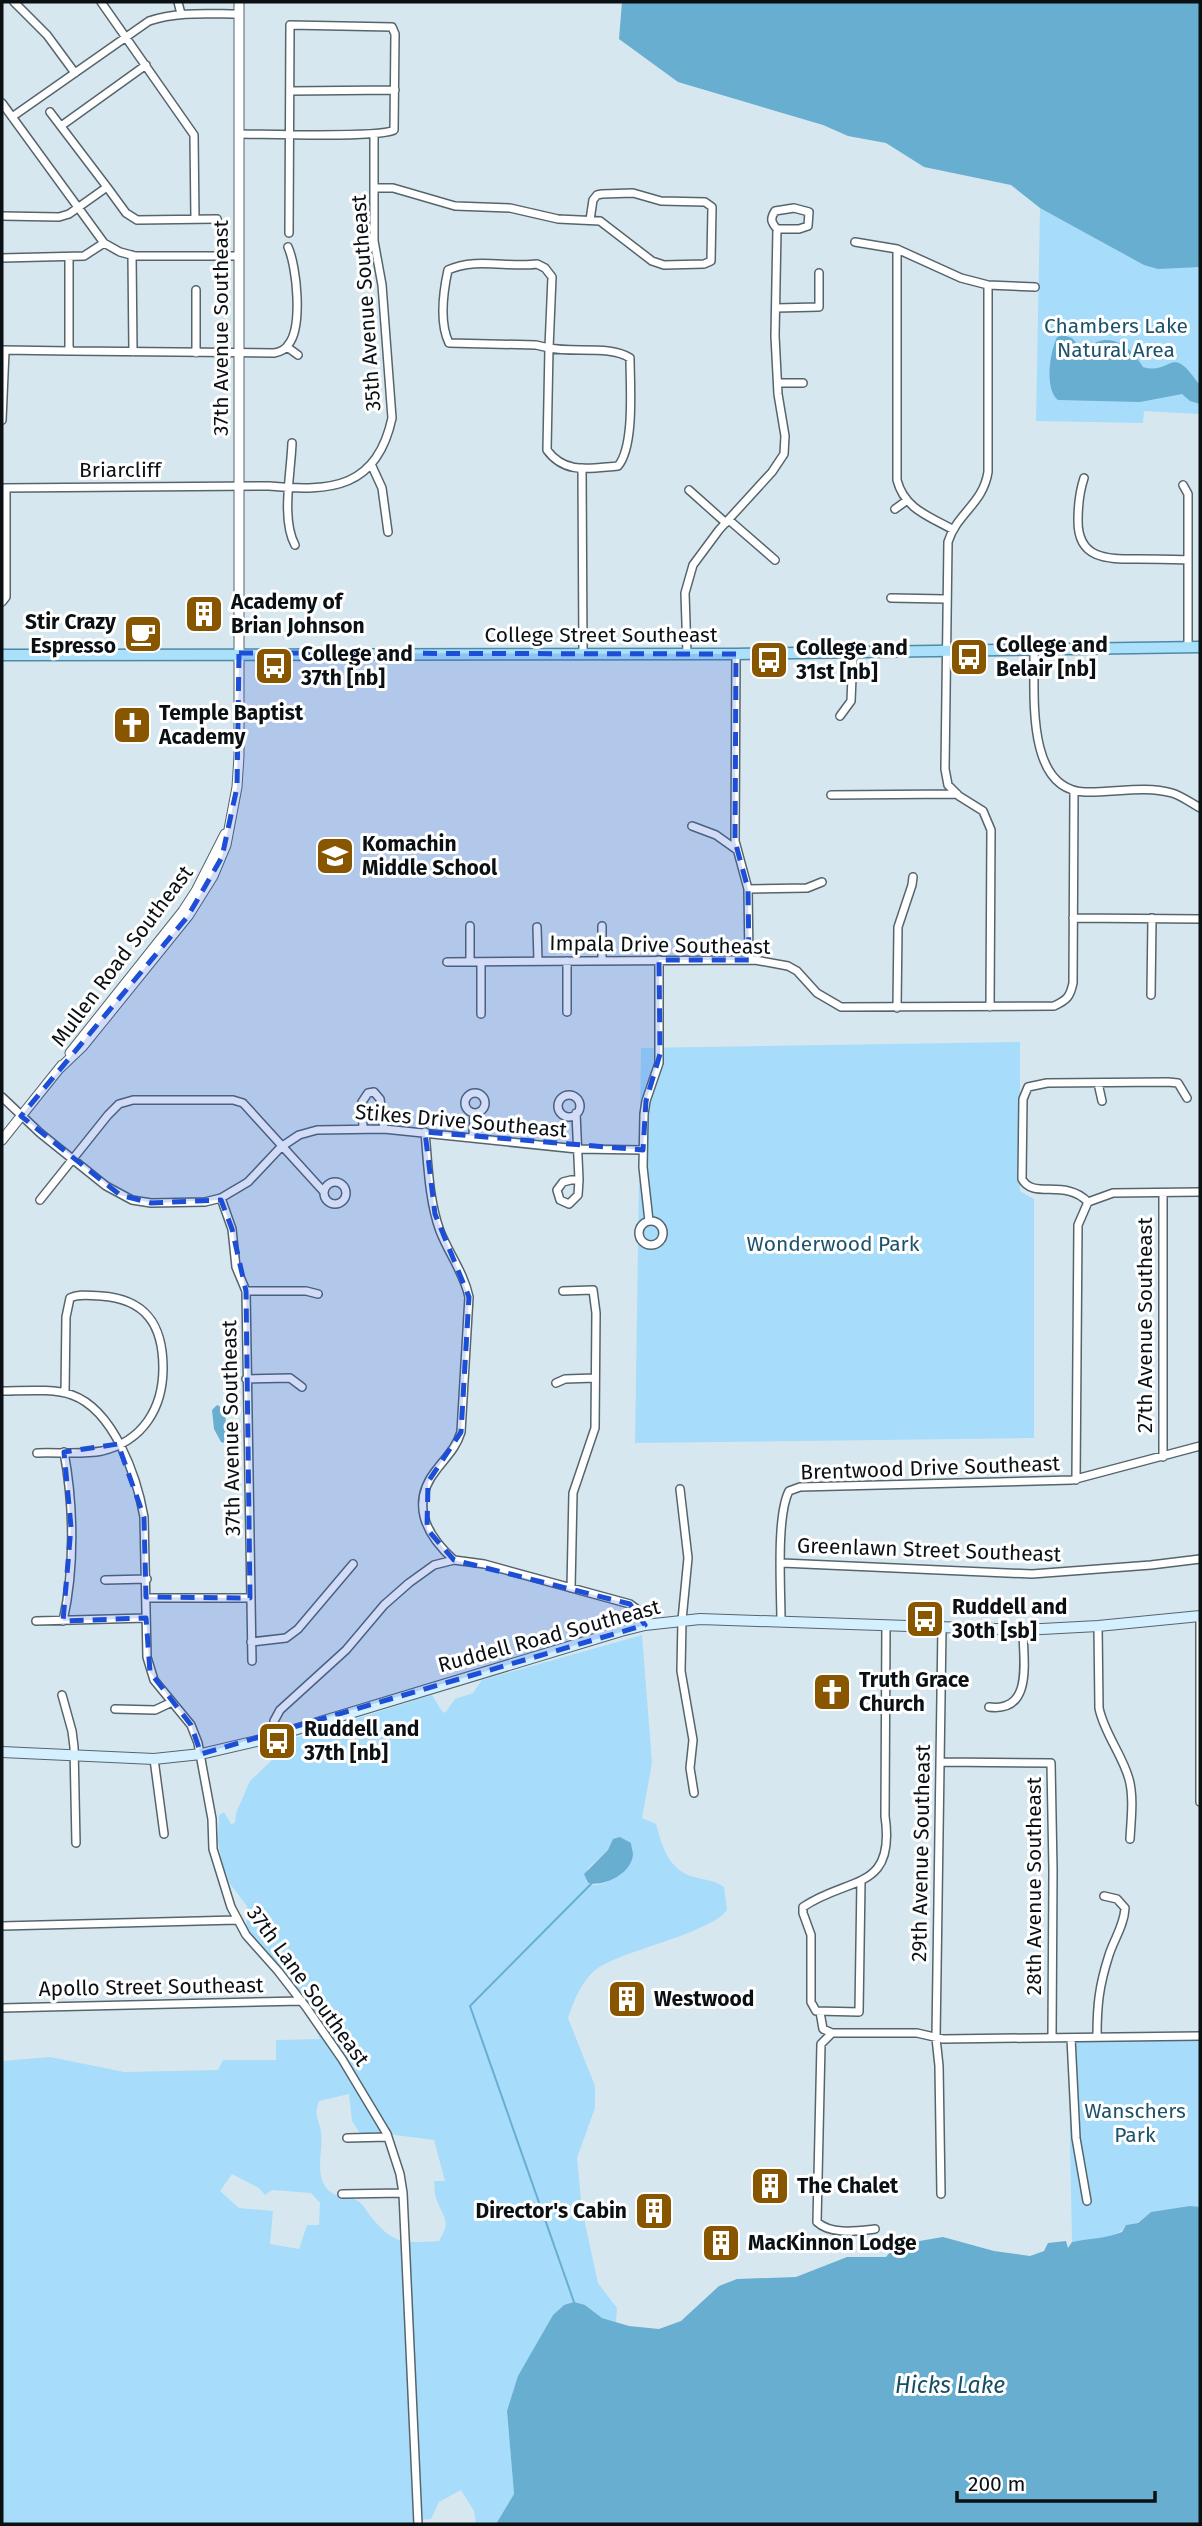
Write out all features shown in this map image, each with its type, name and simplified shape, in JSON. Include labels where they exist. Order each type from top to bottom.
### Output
[{"type":"main road","name":"College Street Southeast","points":[[2,655],[736,654],[1200,647]]},
{"type":"main road","name":"Ruddell Road Southeast","points":[[2,1752],[154,1759],[201,1754],[275,1736],[645,1625],[682,1620],[727,1619],[1023,1630],[1200,1616]]},
{"type":"street","points":[[14,2],[47,34],[75,73]]},
{"type":"street","points":[[101,2],[194,135],[195,219]]},
{"type":"street","points":[[178,2],[181,14]]},
{"type":"street","name":"37th Avenue Southeast","points":[[239,2],[239,653]]},
{"type":"street","points":[[12,117],[128,39],[149,21],[162,16],[181,14],[239,14]]},
{"type":"street","points":[[239,134],[289,134],[374,134],[394,130],[395,34],[392,27],[290,25],[289,91],[289,134],[289,233]]},
{"type":"street","points":[[61,127],[146,65]]},
{"type":"street","points":[[289,91],[395,90]]},
{"type":"street","points":[[2,103],[104,243],[132,255],[239,256]]},
{"type":"street","points":[[50,113],[126,213],[137,219],[217,219]]},
{"type":"street","name":"35th Avenue Southeast","points":[[371,464],[379,456],[388,437],[392,418],[382,285],[374,242],[374,134]]},
{"type":"street","points":[[2,216],[59,217],[69,214],[107,187]]},
{"type":"street","points":[[374,188],[393,188],[455,206],[510,208],[558,219],[600,221],[652,261],[664,265],[704,264],[710,261],[712,207],[705,202],[661,201],[633,193],[602,194],[593,200],[590,220]]},
{"type":"street","points":[[687,654],[685,593],[688,578],[701,552],[772,472],[784,454],[785,436],[778,383],[777,229],[771,217],[775,211],[794,208],[809,212],[810,222],[804,228],[777,229]]},
{"type":"street","points":[[855,242],[897,249],[952,274],[988,285],[1035,287]]},
{"type":"street","points":[[2,258],[84,256],[104,243]]},
{"type":"street","points":[[2,420],[3,350],[274,353],[287,347],[293,338],[296,323],[295,267],[288,247]]},
{"type":"street","points":[[897,249],[899,486],[906,501],[918,511],[952,529]]},
{"type":"street","points":[[132,255],[133,352]]},
{"type":"street","points":[[69,257],[71,351]]},
{"type":"street","points":[[549,348],[547,450],[554,460],[568,467],[618,466],[624,460],[629,432],[630,358],[621,352],[560,350],[549,348],[536,345],[449,343],[444,332],[448,270],[468,265],[537,264],[545,268],[552,277],[549,348]]},
{"type":"street","points":[[776,308],[819,307],[819,273]]},
{"type":"street","points":[[988,285],[987,480],[981,496],[952,529],[947,551],[945,769],[948,785],[983,811],[991,830],[990,1007]]},
{"type":"street","points":[[196,290],[196,352]]},
{"type":"street","points":[[287,347],[298,355]]},
{"type":"street","points":[[778,383],[803,383]]},
{"type":"street","points":[[292,443],[289,534],[295,545]]},
{"type":"street","points":[[371,464],[382,488],[388,532]]},
{"type":"street","name":"Briarcliff","points":[[4,488],[310,489],[352,480],[371,464]]},
{"type":"street","points":[[582,468],[583,654]]},
{"type":"street","points":[[1084,478],[1078,496],[1078,533],[1085,547],[1108,559],[1188,559]]},
{"type":"street","points":[[1183,485],[1188,494],[1188,648]]},
{"type":"street","points":[[2,603],[5,597],[4,488]]},
{"type":"street","points":[[689,490],[775,560]]},
{"type":"street","points":[[981,496],[991,502]]},
{"type":"street","points":[[895,509],[906,501]]},
{"type":"street","points":[[891,598],[945,599]]},
{"type":"street","points":[[1034,650],[1035,722],[1043,756],[1050,775],[1058,785],[1074,791],[1168,792],[1200,808]]},
{"type":"street","name":"Mullen Road Southeast","points":[[2,1140],[183,911],[229,827],[237,787],[239,756],[239,653]]},
{"type":"street","points":[[840,716],[851,701],[853,653]]},
{"type":"street","points":[[736,654],[735,822],[737,850],[748,889],[748,960]]},
{"type":"street","points":[[1074,791],[1073,918],[1200,919]]},
{"type":"street","points":[[831,795],[957,794]]},
{"type":"street","points":[[692,826],[716,835],[737,850]]},
{"type":"street","points":[[897,1008],[898,927],[913,877]]},
{"type":"street","points":[[748,889],[807,888],[822,881]]},
{"type":"street","name":"Impala Drive Southeast","points":[[447,962],[748,960],[788,966],[817,993],[841,1007],[1054,1006],[1071,995],[1073,918]]},
{"type":"street","points":[[1151,995],[1152,918]]},
{"type":"street","points":[[470,926],[470,962]]},
{"type":"street","points":[[602,926],[602,961]]},
{"type":"street","points":[[537,927],[538,961]]},
{"type":"street","points":[[649,1221],[643,1150],[646,1101],[660,1054],[659,960]]},
{"type":"street","points":[[567,961],[567,1012]]},
{"type":"street","points":[[481,962],[481,1014]]},
{"type":"street","points":[[1088,1202],[1075,1192],[1032,1189],[1024,1184],[1023,1099],[1028,1087],[1047,1083],[1178,1083],[1187,1098]]},
{"type":"street","points":[[1098,1083],[1102,1101]]},
{"type":"street","points":[[363,1129],[362,1102],[368,1093],[374,1092],[380,1099],[384,1129]]},
{"type":"street","name":"Stikes Drive Southeast","points":[[2,1097],[106,1186],[132,1200],[151,1203],[221,1199],[248,1182],[282,1147],[299,1135],[317,1130],[384,1129],[577,1149],[643,1150]]},
{"type":"street","points":[[40,1200],[108,1115],[119,1104],[133,1100],[237,1101],[247,1106],[324,1192]]},
{"type":"street","points":[[473,1137],[474,1113]]},
{"type":"street","points":[[576,1113],[579,1180]]},
{"type":"street","points":[[425,1132],[435,1214],[469,1297],[461,1432],[457,1444],[428,1482],[423,1512],[427,1529],[454,1560]]},
{"type":"street","points":[[1076,1480],[1077,1225],[1088,1202],[1113,1193],[1200,1192]]},
{"type":"street","name":"27th Avenue Southeast","points":[[1163,1193],[1163,1457]]},
{"type":"street","name":"37th Avenue Southeast","points":[[221,1199],[232,1229],[236,1267],[246,1291],[252,1661]]},
{"type":"street","points":[[563,1291],[593,1290],[596,1313],[594,1434],[573,1493],[571,1588]]},
{"type":"street","points":[[246,1291],[306,1291],[318,1294]]},
{"type":"street","points":[[2,1391],[65,1393],[66,1317],[70,1298],[77,1295],[116,1297],[142,1310],[153,1322],[163,1349],[163,1382],[152,1417],[134,1435],[101,1451],[37,1452]]},
{"type":"street","points":[[246,1380],[290,1378],[302,1387]]},
{"type":"street","points":[[556,1383],[565,1379],[595,1378]]},
{"type":"street","name":"37th Lane Southeast","points":[[65,1393],[85,1401],[108,1423],[141,1497],[146,1540],[146,1618],[150,1672],[191,1725],[201,1754],[212,1819],[213,1849],[230,1908],[246,1936],[302,2001],[342,2059],[388,2137],[400,2174],[418,2524]]},
{"type":"street","name":"Brentwood Drive Southeast","points":[[781,1621],[783,1502],[789,1491],[800,1487],[1076,1480],[1200,1447]]},
{"type":"street","points":[[63,1621],[67,1605],[71,1527],[64,1452]]},
{"type":"street","points":[[680,1489],[688,1558],[682,1620],[681,1671],[692,1731],[690,1768],[694,1793]]},
{"type":"street","name":"Greenlawn Street Southeast","points":[[782,1563],[1032,1574],[1200,1559]]},
{"type":"street","points":[[275,1736],[274,1721],[280,1710],[346,1650],[384,1605],[434,1565],[454,1560],[484,1564],[571,1588],[636,1607],[645,1625]]},
{"type":"street","points":[[251,1642],[286,1638],[298,1629],[353,1564]]},
{"type":"street","points":[[105,1580],[147,1579]]},
{"type":"street","points":[[146,1598],[250,1598]]},
{"type":"street","points":[[1200,1616],[1200,1802]]},
{"type":"street","points":[[36,1621],[146,1618]]},
{"type":"street","points":[[861,1881],[859,2012],[820,2012],[811,2006],[811,1929],[802,1910],[806,1905],[861,1881],[880,1864],[888,1844],[885,1815],[886,1625]]},
{"type":"street","points":[[1098,1626],[1099,1708],[1101,1720],[1129,1779],[1132,1804],[1130,1839]]},
{"type":"street","name":"29th Avenue Southeast","points":[[941,2194],[939,2066],[936,2038],[942,1627]]},
{"type":"street","points":[[989,1707],[1004,1707],[1020,1693],[1024,1680],[1023,1630]]},
{"type":"street","points":[[62,1695],[72,1731],[76,1843]]},
{"type":"street","points":[[116,1709],[155,1710],[172,1703]]},
{"type":"street","points":[[154,1759],[164,1834]]},
{"type":"street","name":"28th Avenue Southeast","points":[[940,1762],[1051,1763],[1054,1870],[1052,2037]]},
{"type":"street","points":[[1097,2037],[1098,1992],[1110,1952],[1123,1923],[1125,1909],[1117,1899],[1104,1896]]},
{"type":"street","points":[[2,1926],[237,1920]]},
{"type":"street","name":"Apollo Street Southeast","points":[[2,2008],[302,2001]]},
{"type":"street","points":[[820,2012],[823,2029],[832,2033],[917,2033],[936,2038],[1200,2036]]},
{"type":"street","points":[[832,2033],[821,2044],[817,2222],[822,2227],[853,2232],[875,2229]]},
{"type":"street","points":[[1071,2038],[1076,2138],[1087,2201]]},
{"type":"street","points":[[347,2138],[388,2137]]},
{"type":"street","points":[[342,2194],[402,2193]]},
{"type":"highlighted area","points":[[239,653],[736,654],[735,841],[748,889],[749,960],[659,960],[660,1054],[646,1101],[643,1150],[425,1132],[435,1214],[469,1297],[461,1432],[428,1482],[427,1529],[454,1560],[630,1604],[645,1625],[201,1754],[191,1725],[150,1672],[146,1618],[63,1621],[71,1527],[64,1452],[118,1444],[144,1517],[146,1597],[250,1598],[246,1291],[232,1229],[221,1200],[151,1203],[120,1195],[21,1116],[188,916],[222,857],[237,787]]},
{"type":"green space","name":"Chambers Lake Natural Area","points":[[1040,208],[1083,230],[1200,267],[1200,414],[1144,411],[1143,423],[1036,421]]},
{"type":"green space","name":"Wonderwood Park","points":[[1020,1042],[1020,1191],[1034,1199],[1034,1438],[635,1443],[641,1048]]},
{"type":"green space","points":[[642,1635],[652,1763],[642,1818],[656,1824],[669,1858],[680,1871],[724,1887],[727,1910],[720,1917],[684,1935],[602,1965],[585,1981],[568,2018],[595,2086],[595,2108],[577,2158],[582,2210],[598,2283],[617,2308],[616,2322],[602,2318],[585,2305],[564,2305],[553,2315],[507,2411],[514,2494],[496,2524],[476,2524],[474,2511],[461,2490],[439,2502],[431,2519],[418,2520],[418,2524],[2,2524],[2,2061],[50,2057],[124,2072],[218,2070],[223,2060],[276,2060],[276,2040],[320,2039],[306,2007],[246,1935],[247,1906],[230,1884],[223,1866],[218,1842],[219,1815],[224,1812],[231,1824],[235,1823],[236,1813],[250,1781],[272,1760],[272,1745],[432,1695],[445,1713],[455,1699],[473,1693],[482,1680]],"holes":[[[608,1850],[617,1876],[598,1885],[586,1882],[588,1868]],[[349,2094],[352,2121],[361,2135],[387,2134],[434,2140],[445,2181],[434,2181],[435,2196],[446,2223],[439,2241],[409,2242],[394,2238],[380,2227],[358,2201],[335,2195],[326,2187],[322,2180],[320,2164],[322,2139],[316,2114],[319,2101]],[[232,2174],[259,2188],[265,2195],[272,2190],[311,2193],[320,2203],[319,2225],[307,2225],[299,2249],[270,2244],[273,2211],[239,2208],[220,2191]]]},
{"type":"green space","name":"Wanschers Park","points":[[1068,2041],[1200,2041],[1200,2207],[1151,2212],[1137,2223],[1126,2225],[1115,2235],[1072,2242]]},
{"type":"water","points":[[622,2],[1200,2],[1200,267],[1158,269],[1144,265],[1040,208],[1011,185],[924,167],[886,143],[848,136],[823,125],[678,82],[619,39]]},
{"type":"water","points":[[1063,335],[1072,338],[1083,351],[1104,340],[1118,342],[1130,350],[1143,367],[1153,369],[1176,362],[1182,364],[1200,383],[1200,404],[1190,401],[1182,394],[1140,402],[1058,400],[1051,388],[1050,370],[1054,344],[1057,337]]},
{"type":"water","points":[[217,1405],[225,1409],[226,1426],[233,1433],[232,1442],[229,1444],[221,1442],[214,1429],[212,1410]]},
{"type":"water","points":[[620,1837],[631,1843],[633,1855],[627,1868],[609,1881],[588,1883],[584,1874],[608,1850],[613,1839]]},
{"type":"water","name":"Hicks Lake","points":[[1200,2207],[1200,2524],[496,2524],[514,2494],[507,2411],[518,2376],[553,2315],[564,2305],[574,2302],[585,2305],[602,2318],[629,2326],[659,2329],[681,2321],[719,2286],[737,2279],[796,2277],[847,2257],[886,2257],[896,2245],[943,2237],[994,2251],[1030,2256],[1044,2251],[1048,2243],[1066,2241],[1068,2248],[1072,2242],[1122,2232],[1126,2225],[1138,2223],[1151,2212]]},
{"type":"waterway","points":[[574,2302],[470,2006],[592,1883]]},
{"type":"place","name":"Academy of Brian Johnson","points":[[204,614]]},
{"type":"place","name":"Stir Crazy Espresso","points":[[143,634]]},
{"type":"place","name":"College and Belair [nb]","points":[[969,657]]},
{"type":"place","name":"College and 31st [nb]","points":[[769,660]]},
{"type":"place","name":"College and 37th [nb]","points":[[274,666]]},
{"type":"place","name":"Temple Baptist Academy","points":[[132,725]]},
{"type":"place","name":"Komachin Middle School","points":[[335,856]]},
{"type":"place","name":"Ruddell and 30th [sb]","points":[[925,1619]]},
{"type":"place","name":"Truth Grace Church","points":[[832,1692]]},
{"type":"place","name":"Ruddell and 37th [nb]","points":[[277,1741]]},
{"type":"place","name":"Westwood","points":[[627,1999]]},
{"type":"place","name":"The Chalet","points":[[770,2186]]},
{"type":"place","name":"Director's Cabin","points":[[654,2211]]},
{"type":"place","name":"MacKinnon Lodge","points":[[721,2243]]}]
